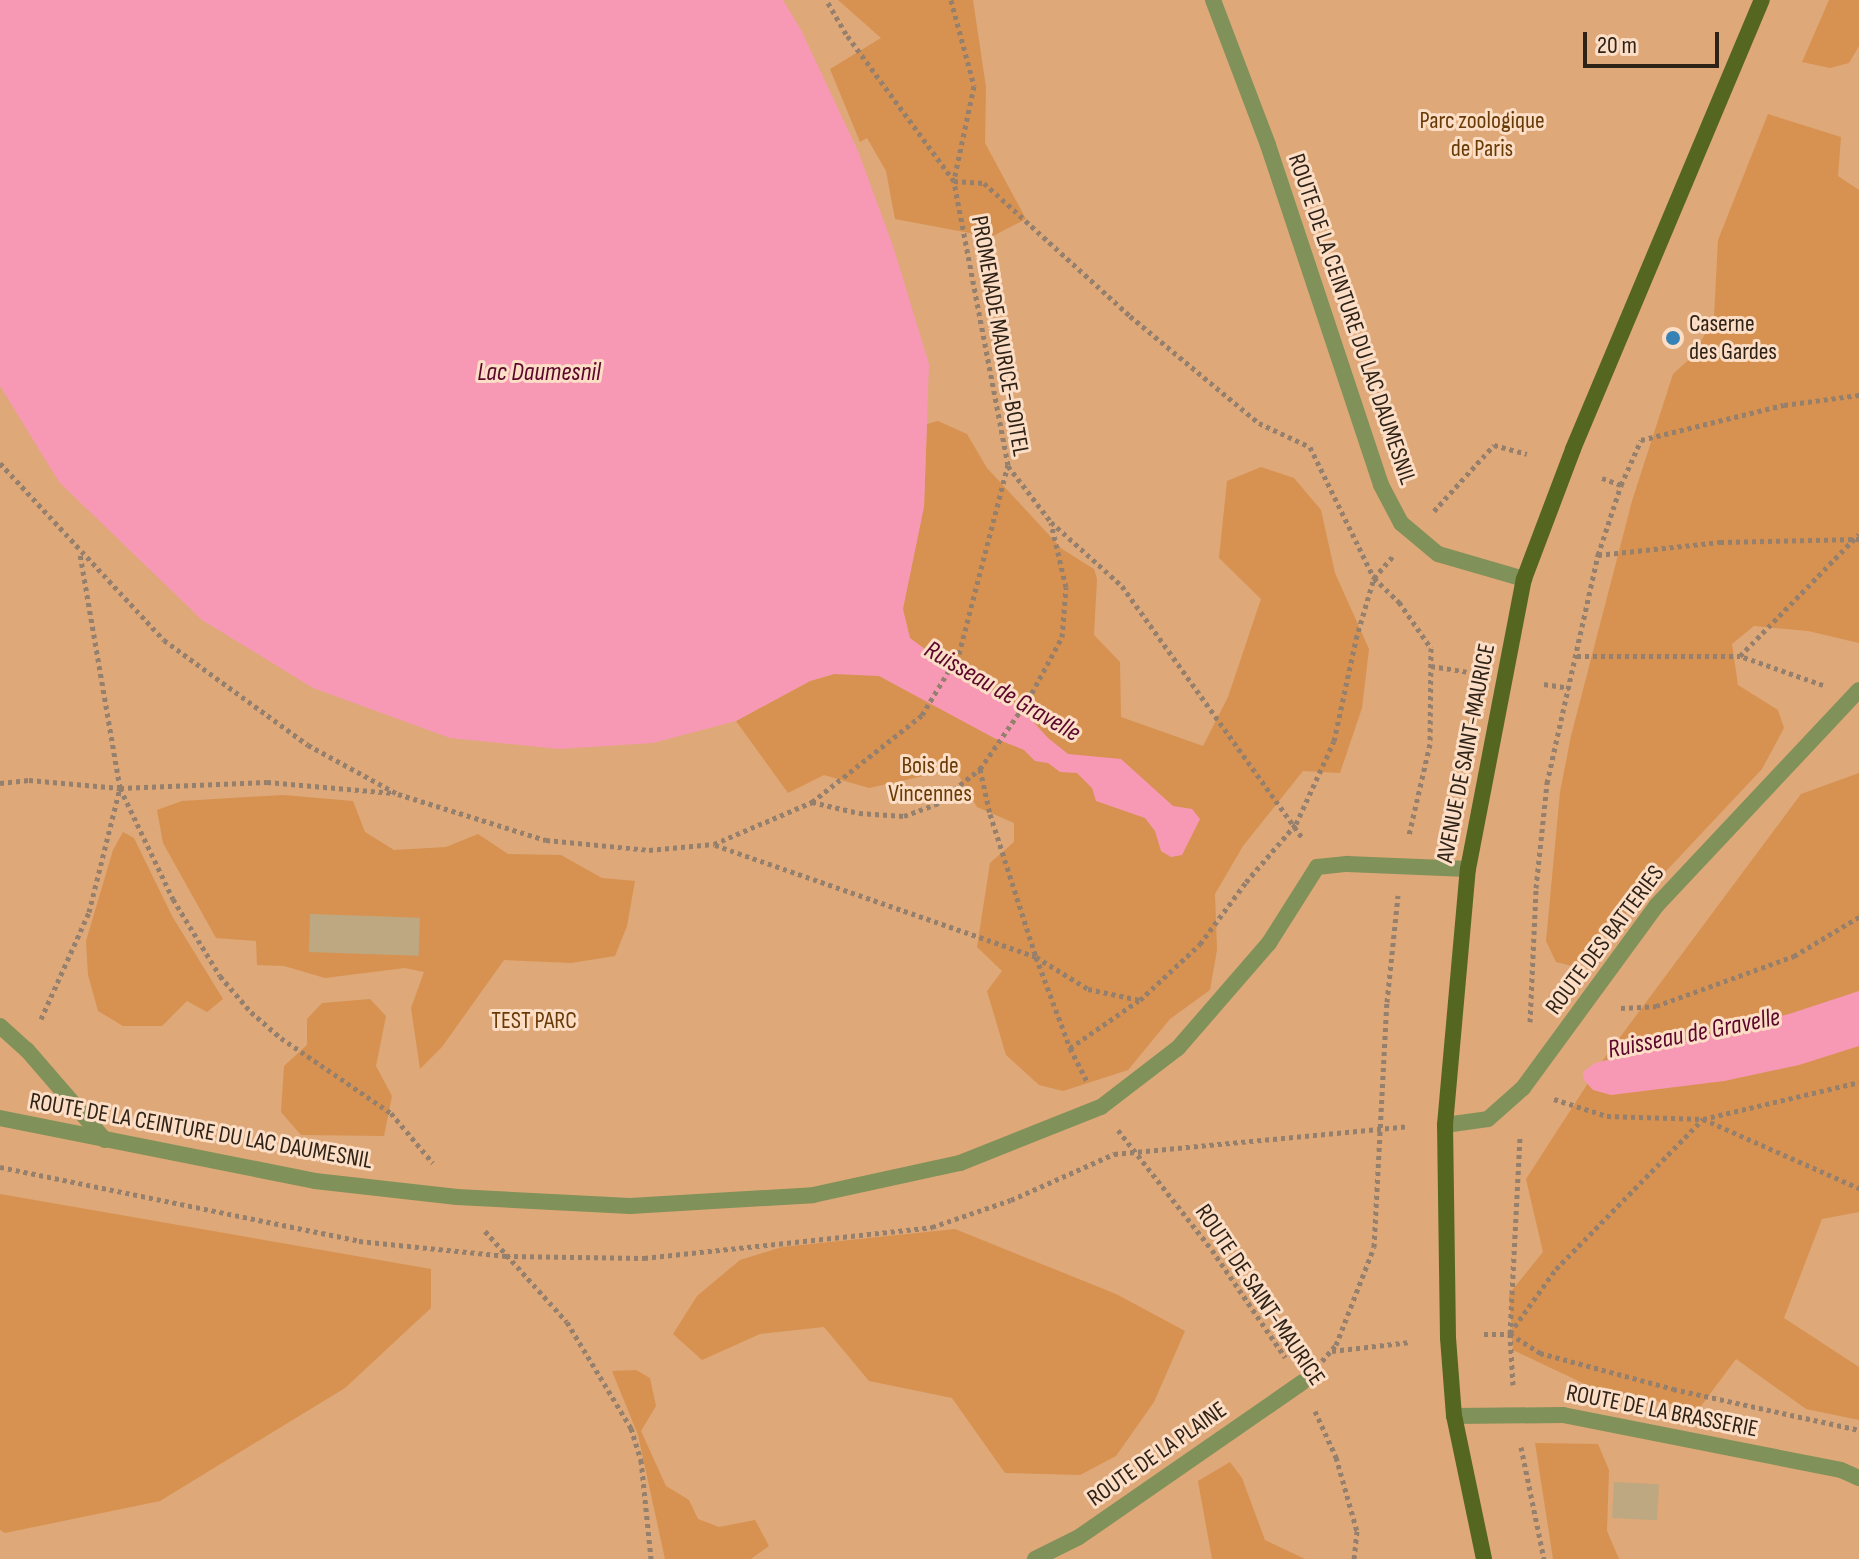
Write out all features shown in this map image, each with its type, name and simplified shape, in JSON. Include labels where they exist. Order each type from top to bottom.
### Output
[{"type":"main road","name":"AVENUE DE SAINT-MAURICE","points":[[1484,1559],[1454,1416],[1448,1338],[1445,1125],[1468,869],[1524,579],[1578,435],[1762,0]]},
{"type":"street","name":"ROUTE DE LA CEINTURE DU LAC DAUMESNIL","points":[[1213,0],[1268,145],[1381,485],[1394,511],[1401,523],[1438,554],[1524,579]]},
{"type":"street","name":"ROUTE DES BATTERIES","points":[[1445,1125],[1488,1119],[1523,1088],[1657,905],[1856,693]]},
{"type":"street","points":[[1317,867],[1347,864],[1468,869]]},
{"type":"street","name":"ROUTE DE LA CEINTURE DU LAC DAUMESNIL","points":[[0,1118],[315,1181],[457,1197],[630,1206],[813,1195],[960,1163],[1101,1107],[1178,1048],[1269,943],[1317,867]]},
{"type":"street","points":[[0,1026],[27,1050],[105,1140]]},
{"type":"street","name":"ROUTE DE LA PLAINE","points":[[1035,1559],[1079,1537],[1303,1382]]},
{"type":"street","name":"ROUTE DE LA BRASSERIE","points":[[1454,1416],[1563,1415],[1841,1470],[1859,1478]]},
{"type":"path","name":"PROMENADE MAURICE-BOITEL","points":[[0,463],[80,554],[164,640],[308,745],[398,794],[546,840],[649,850],[714,844],[812,802],[922,715],[959,654],[1008,465],[954,181],[846,34],[826,0]]},
{"type":"path","points":[[951,0],[974,86],[954,181],[984,183],[1130,316],[1259,423],[1310,447],[1374,578],[1399,602],[1431,648],[1431,666],[1467,672]]},
{"type":"path","points":[[1530,1024],[1536,888],[1547,783],[1598,555],[1621,485],[1641,440],[1784,405],[1859,395]]},
{"type":"path","points":[[1431,515],[1494,445],[1527,454]]},
{"type":"path","points":[[1008,465],[1051,522],[1122,586],[1296,824],[1317,867]]},
{"type":"path","points":[[1602,478],[1621,485]]},
{"type":"path","points":[[812,802],[859,813],[904,816],[935,805],[980,769],[1028,700],[1062,637],[1066,587],[1051,522]]},
{"type":"path","points":[[1740,656],[1851,540],[1859,536]]},
{"type":"path","points":[[1598,555],[1720,542],[1851,540]]},
{"type":"path","points":[[1070,1048],[1140,1000],[1200,944],[1246,882],[1296,824],[1334,741],[1356,639],[1374,578],[1397,552]]},
{"type":"path","points":[[80,554],[120,788],[173,899],[220,976],[251,1012],[281,1038],[391,1113],[420,1145],[457,1197],[567,1322],[631,1428],[641,1460],[651,1559]]},
{"type":"path","points":[[1577,656],[1740,656],[1856,693]]},
{"type":"path","points":[[1544,684],[1570,688]]},
{"type":"path","points":[[980,769],[990,814],[1036,957],[1070,1048],[1101,1107]]},
{"type":"path","points":[[0,783],[29,780],[120,788],[267,782],[398,794]]},
{"type":"path","points":[[27,1050],[89,912],[120,788]]},
{"type":"path","points":[[714,844],[1036,957],[1088,989],[1140,1000]]},
{"type":"path","points":[[1577,1017],[1614,1009],[1656,1006],[1794,956],[1859,917]]},
{"type":"path","points":[[1514,1394],[1510,1334],[1523,1088],[1607,1116],[1703,1119],[1859,1082]]},
{"type":"path","points":[[1703,1119],[1859,1188]]},
{"type":"path","points":[[1510,1334],[1556,1269],[1703,1119]]},
{"type":"path","points":[[1408,1126],[1381,1127],[1374,1247],[1331,1351],[1410,1342]]},
{"type":"path","name":"ROUTE DE SAINT-MAURICE","points":[[1354,1559],[1357,1531],[1336,1457],[1303,1382],[1212,1250],[1135,1153],[1381,1127]]},
{"type":"path","points":[[1484,1334],[1510,1334],[1540,1353],[1673,1389],[1859,1430]]},
{"type":"path","points":[[1519,1438],[1544,1559]]},
{"type":"green space","name":"Bois de Vincennes","points":[[0,0],[1859,0],[1859,1559],[0,1559]]},
{"type":"shaded area","points":[[838,0],[973,0],[986,87],[985,143],[1026,219],[991,237],[895,219],[886,171],[867,138],[860,142],[830,69],[881,38]]},
{"type":"shaded area","points":[[1829,0],[1859,0],[1859,46],[1849,63],[1830,68],[1802,62]]},
{"type":"shaded area","points":[[1768,114],[1841,137],[1838,176],[1859,190],[1859,643],[1808,631],[1754,626],[1732,644],[1738,685],[1778,710],[1784,728],[1762,769],[1576,967],[1556,962],[1546,941],[1560,792],[1571,736],[1632,501],[1673,374],[1693,356],[1714,317],[1718,240]]},
{"type":"shaded area","points":[[938,421],[967,434],[987,468],[1062,549],[1094,569],[1097,579],[1094,635],[1120,662],[1121,717],[1203,746],[1228,697],[1261,599],[1219,558],[1227,481],[1261,467],[1294,478],[1321,510],[1335,573],[1369,649],[1362,708],[1340,773],[1303,771],[1243,846],[1215,894],[1217,950],[1210,990],[1170,1019],[1128,1070],[1063,1091],[1039,1085],[1006,1055],[987,991],[1002,971],[977,947],[990,863],[1014,842],[1014,823],[977,807],[955,769],[869,788],[824,775],[788,793],[736,721],[810,681],[834,674],[924,507],[927,424]]},
{"type":"shaded area","points":[[1859,773],[1859,1212],[1822,1219],[1784,1318],[1859,1367],[1859,1420],[1806,1409],[1736,1359],[1698,1410],[1591,1387],[1513,1350],[1509,1294],[1543,1252],[1526,1179],[1603,1060],[1801,794]]},
{"type":"shaded area","points":[[283,795],[353,801],[365,832],[394,850],[446,847],[478,834],[508,854],[561,855],[602,878],[635,881],[627,926],[615,956],[571,963],[504,960],[442,1047],[420,1069],[411,1008],[424,972],[405,968],[325,978],[284,966],[257,965],[256,941],[216,938],[163,843],[157,810],[182,801]]},
{"type":"shaded area","points":[[123,832],[134,838],[172,916],[223,999],[207,1012],[187,1001],[162,1026],[123,1026],[98,1011],[88,975],[86,941],[113,850]]},
{"type":"shaded area","points":[[370,999],[386,1016],[376,1066],[392,1096],[384,1136],[301,1135],[281,1112],[284,1066],[307,1045],[307,1019],[322,1003]]},
{"type":"shaded area","points":[[0,1194],[431,1269],[431,1308],[345,1388],[160,1501],[5,1533],[0,1530]]},
{"type":"shaded area","points":[[955,1229],[1116,1294],[1185,1331],[1154,1402],[1116,1456],[1080,1475],[1005,1473],[952,1398],[869,1381],[824,1327],[760,1334],[702,1360],[673,1334],[697,1296],[740,1260],[782,1247]]},
{"type":"shaded area","points":[[636,1370],[650,1378],[656,1406],[641,1431],[666,1486],[689,1500],[698,1519],[719,1527],[755,1520],[769,1546],[751,1559],[665,1559],[638,1435],[612,1371]]},
{"type":"shaded area","points":[[1535,1443],[1598,1444],[1609,1470],[1607,1531],[1619,1559],[1553,1559]]},
{"type":"shaded area","points":[[1230,1462],[1242,1478],[1265,1540],[1305,1559],[1212,1559],[1198,1481]]},
{"type":"water","name":"Lac Daumesnil","points":[[0,0],[783,0],[801,30],[858,151],[893,246],[929,364],[924,507],[903,609],[910,638],[941,661],[1018,705],[1048,738],[1068,754],[1121,759],[1173,806],[1192,809],[1200,819],[1182,855],[1171,857],[1161,851],[1155,831],[1145,818],[1096,801],[1092,788],[1077,773],[1060,772],[1048,763],[1035,761],[1024,750],[994,738],[879,676],[834,674],[810,681],[736,721],[653,743],[559,749],[450,738],[313,688],[202,620],[59,482],[0,386]]},
{"type":"water","points":[[1859,991],[1859,1046],[1799,1065],[1724,1081],[1611,1095],[1593,1090],[1584,1080],[1583,1072],[1595,1063],[1789,1014]]},
{"type":"building","points":[[310,914],[420,918],[419,956],[309,952]]},
{"type":"building","points":[[1614,1482],[1659,1484],[1657,1520],[1612,1518]]},
{"type":"place","name":"Caserne des Gardes","points":[[1673,338]]},
{"type":"park label","name":"Parc zoologique de Paris","points":[[1482,135]]},
{"type":"park label","name":"TEST PARC","points":[[534,1021]]},
{"type":"water label","name":"Ruisseau de Gravelle","points":[[1002,692]]},
{"type":"water label","name":"Ruisseau de Gravelle","points":[[1694,1034]]}]
